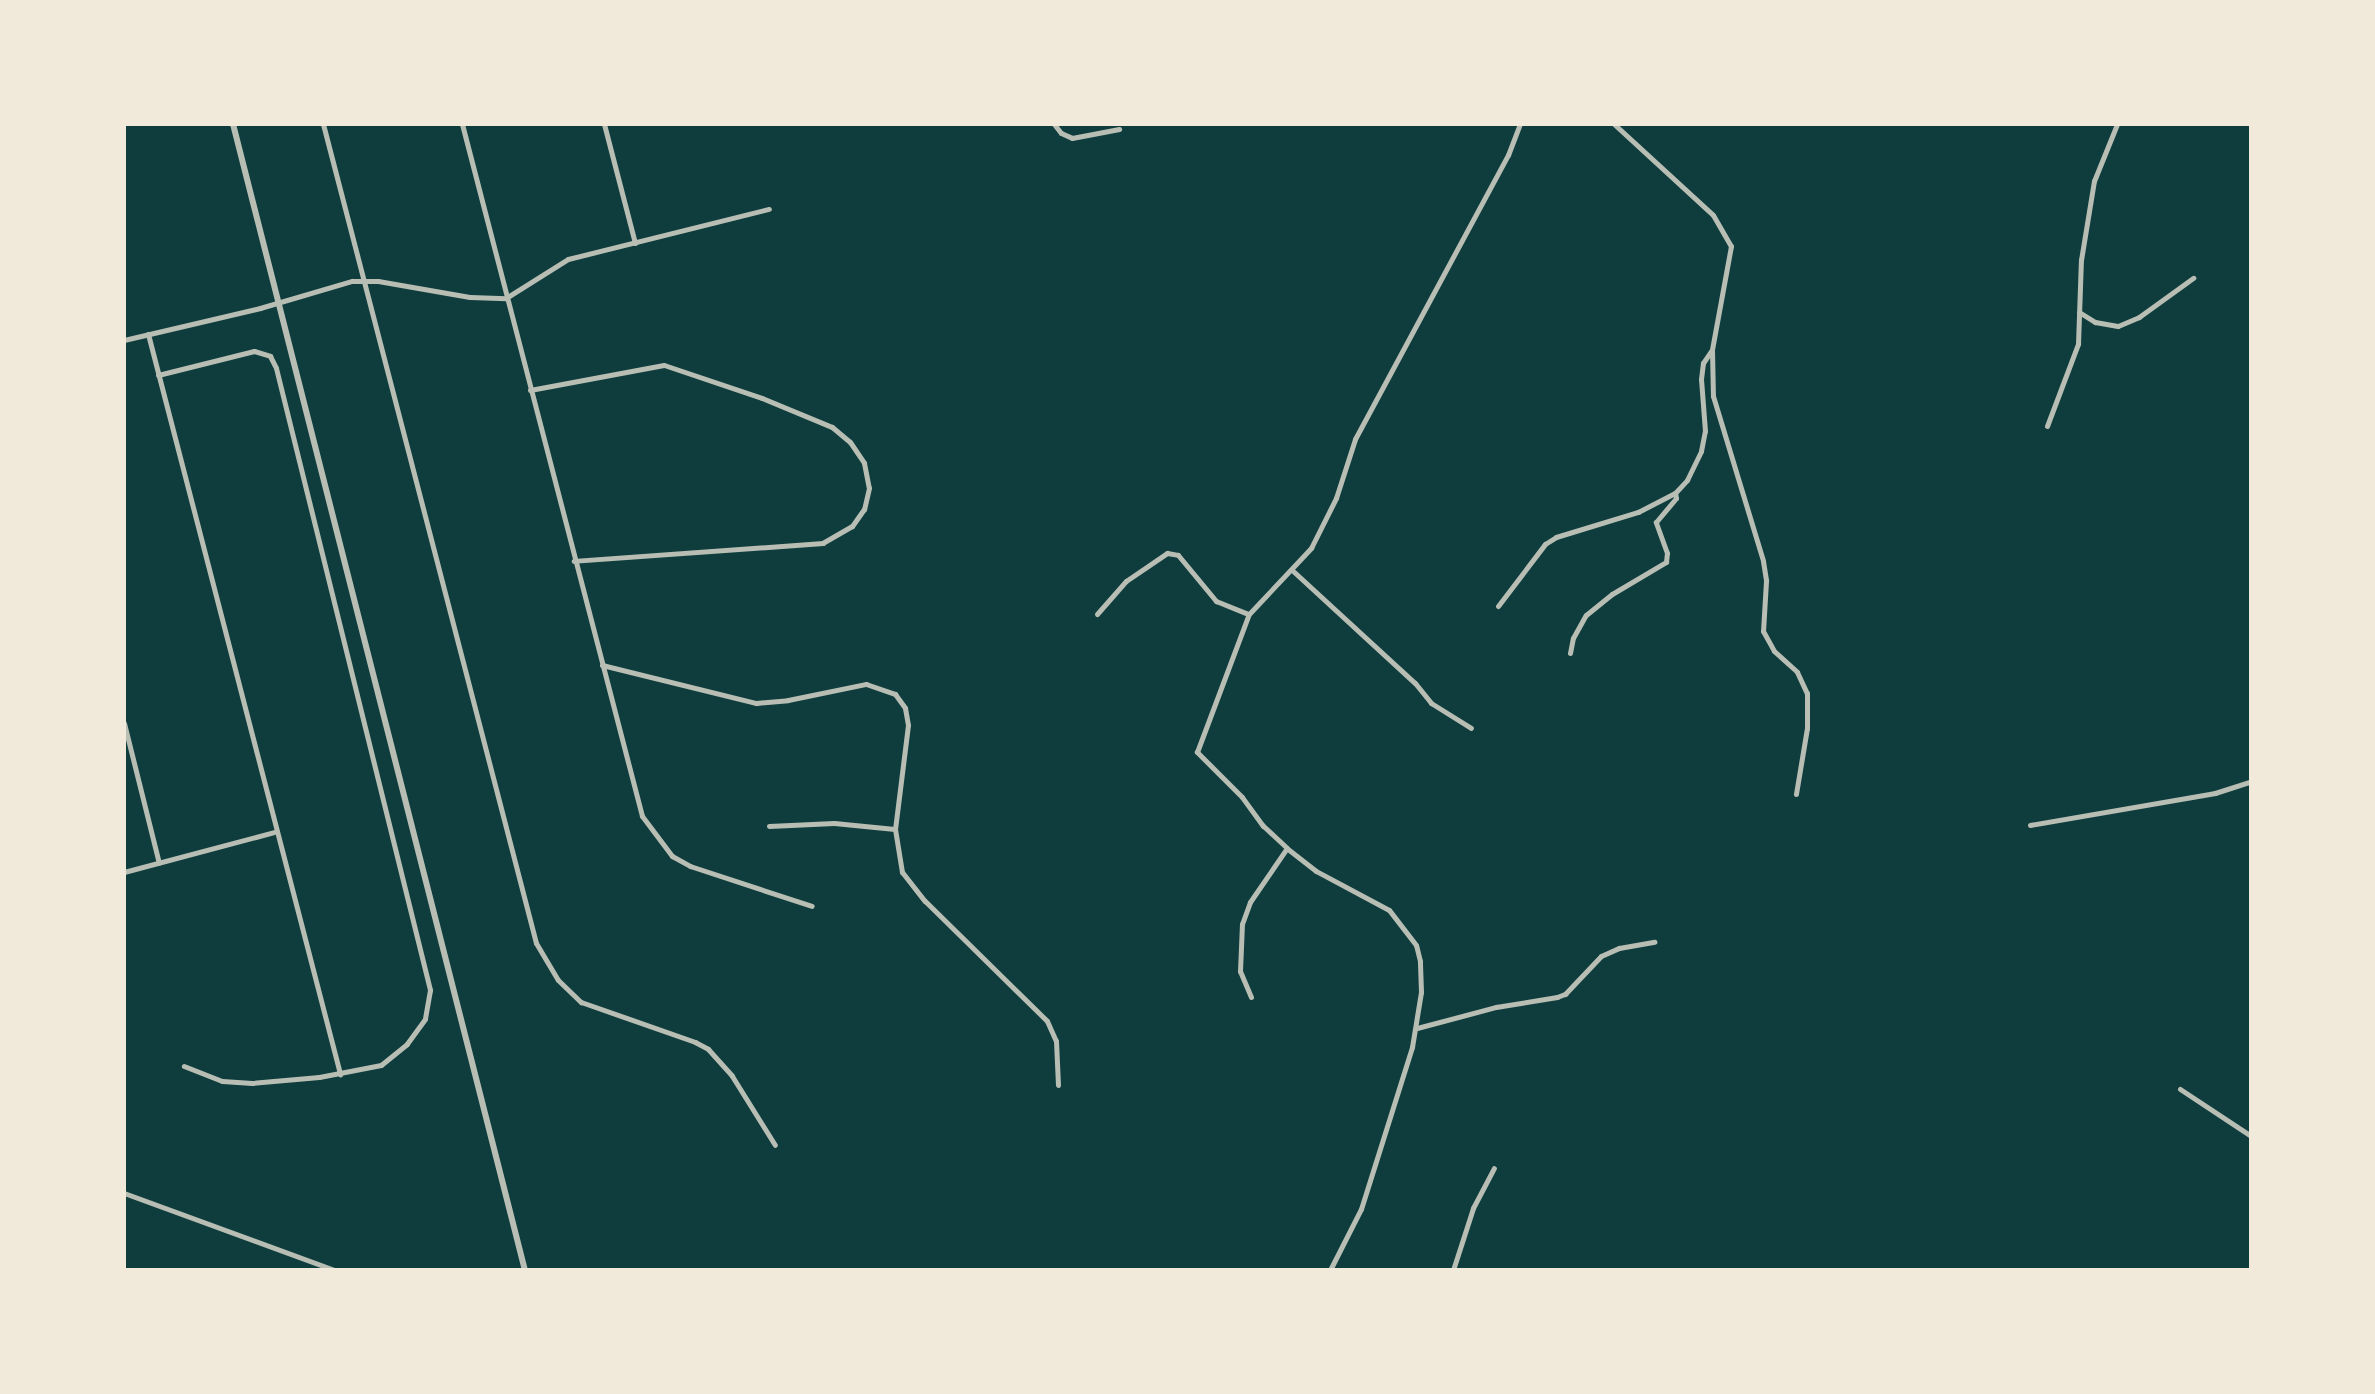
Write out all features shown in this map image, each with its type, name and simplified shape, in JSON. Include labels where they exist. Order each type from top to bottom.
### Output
[{"type":"street","points":[[233,124],[525,1270]]},
{"type":"street","points":[[323,124],[517,880],[540,953],[558,980],[581,1002],[708,1049],[732,1076],[775,1145]]},
{"type":"street","points":[[462,124],[642,816],[672,856],[690,866],[812,906]]},
{"type":"street","points":[[604,124],[635,243]]},
{"type":"street","points":[[1054,124],[1061,133],[1072,138],[1119,129]]},
{"type":"street","points":[[1330,1270],[1361,1209],[1377,1165],[1417,1028],[1420,961],[1416,945],[1400,921],[1375,901],[1316,871],[1287,848],[1263,826],[1242,797],[1197,752],[1249,614],[1293,571],[1311,548],[1336,498],[1355,439],[1501,168],[1520,124]]},
{"type":"street","points":[[1614,124],[1713,215],[1728,237],[1730,261],[1712,350],[1716,410],[1763,561],[1766,581],[1763,631],[1774,651],[1797,672],[1807,693],[1807,728],[1796,794]]},
{"type":"street","points":[[2047,426],[2078,344],[2081,260],[2094,181],[2117,124]]},
{"type":"street","points":[[124,340],[352,281],[470,297],[506,298],[568,259],[769,209]]},
{"type":"street","points":[[2078,312],[2095,322],[2118,326],[2139,317],[2193,278]]},
{"type":"street","points":[[148,334],[274,832],[340,1074]]},
{"type":"street","points":[[1498,606],[1540,550],[1556,537],[1638,512],[1675,493],[1687,480],[1701,451],[1705,431],[1701,379],[1703,363],[1712,350]]},
{"type":"street","points":[[158,375],[263,351],[270,356],[276,368],[430,990],[425,1019],[395,1057],[381,1065],[340,1074],[233,1083],[184,1066]]},
{"type":"street","points":[[530,390],[664,365],[762,398],[832,427],[850,442],[864,463],[869,488],[864,509],[852,526],[823,543],[574,561]]},
{"type":"street","points":[[1570,653],[1573,638],[1586,615],[1612,594],[1666,562],[1667,553],[1656,532],[1656,522],[1676,498],[1675,493]]},
{"type":"street","points":[[1097,614],[1126,581],[1167,553],[1178,555],[1216,601],[1249,614]]},
{"type":"street","points":[[1293,571],[1415,683],[1431,703],[1471,728]]},
{"type":"street","points":[[601,665],[756,703],[788,700],[866,684],[895,694],[905,708],[908,725],[895,829],[898,860],[913,887],[1051,1026],[1056,1041],[1058,1085]]},
{"type":"street","points":[[124,723],[159,863]]},
{"type":"street","points":[[2030,825],[2215,793],[2251,781]]},
{"type":"street","points":[[769,826],[834,823],[895,829]]},
{"type":"street","points":[[124,872],[274,832]]},
{"type":"street","points":[[1251,997],[1240,971],[1242,924],[1250,902],[1287,848]]},
{"type":"street","points":[[1417,1028],[1496,1007],[1557,997],[1565,994],[1601,956],[1619,948],[1654,942]]},
{"type":"street","points":[[2180,1089],[2251,1136]]},
{"type":"street","points":[[1453,1270],[1473,1208],[1494,1168]]},
{"type":"street","points":[[124,1193],[334,1270]]}]
